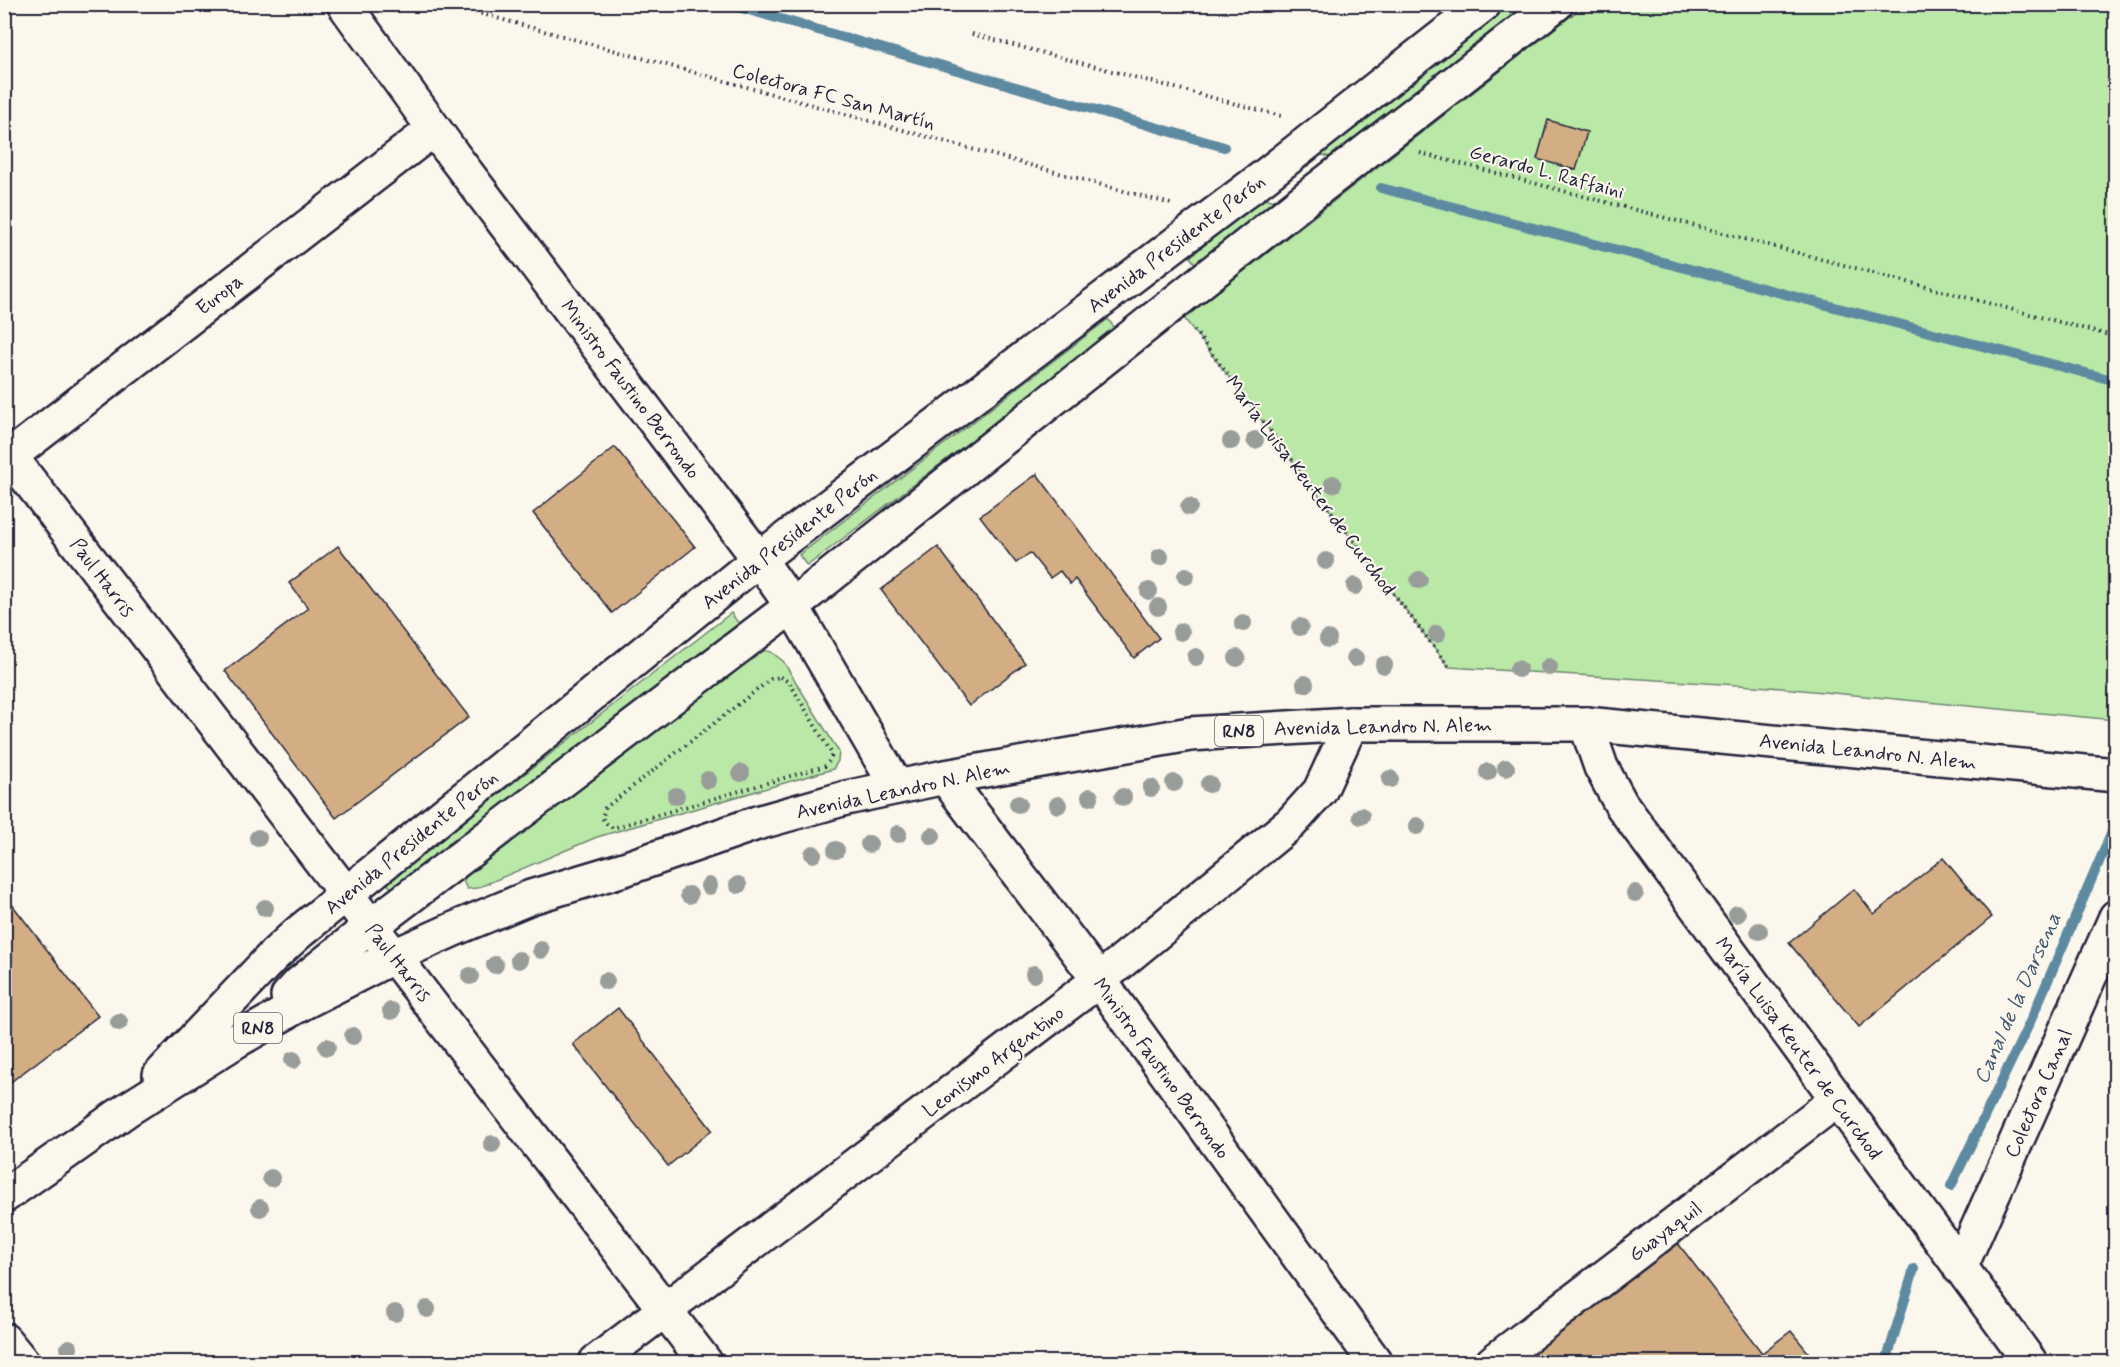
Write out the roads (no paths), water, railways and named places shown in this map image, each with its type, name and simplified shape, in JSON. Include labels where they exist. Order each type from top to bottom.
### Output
[{"type":"street","name":"Ministro Faustino Berrondo","points":[[344,4],[434,129],[759,559],[792,606],[897,787]]},
{"type":"street","name":"Avenida Presidente Perón","points":[[128,1109],[274,955],[345,893],[385,864],[759,559],[1213,216],[1484,4]]},
{"type":"street","name":"Avenida Presidente Perón","points":[[258,1028],[300,983],[371,926],[792,606],[1173,303],[1556,4]]},
{"type":"street","name":"Europa","points":[[7,455],[434,129]]},
{"type":"street","points":[[1146,266],[1173,303]]},
{"type":"street","name":"Paul Harris","points":[[7,455],[705,1362]]},
{"type":"street","name":"Avenida Leandro N. Alem","points":[[394,956],[531,897],[624,869],[757,823],[846,798],[945,777],[1190,734],[1351,724],[1586,724],[2115,775]]},
{"type":"street","name":"Leonismo Argentino","points":[[596,1362],[1099,980],[1291,823],[1320,791],[1351,724]]},
{"type":"street","name":"María Luisa Keuter de Curchod","points":[[1586,724],[1601,767],[1622,804],[2030,1362]]},
{"type":"street","name":"Ministro Faustino Berrondo","points":[[945,777],[1099,980],[1375,1362]]},
{"type":"street","name":"Colectora Canal","points":[[1960,1268],[2115,917]]},
{"type":"street","name":"Avenida Presidente Perón","points":[[4,1196],[128,1109],[258,1028],[394,956]]},
{"type":"street","name":"Guayaquil","points":[[1493,1362],[1837,1101]]},
{"type":"street","points":[[4,1340],[22,1362]]},
{"type":"waterway","points":[[728,4],[1224,147]]},
{"type":"waterway","points":[[1381,188],[2116,381]]},
{"type":"waterway","name":"Canal de la Darsena","points":[[1951,1186],[2030,1022],[2115,825]]},
{"type":"waterway","name":"Canal de la Darsena","points":[[1886,1362],[1914,1269]]}]
